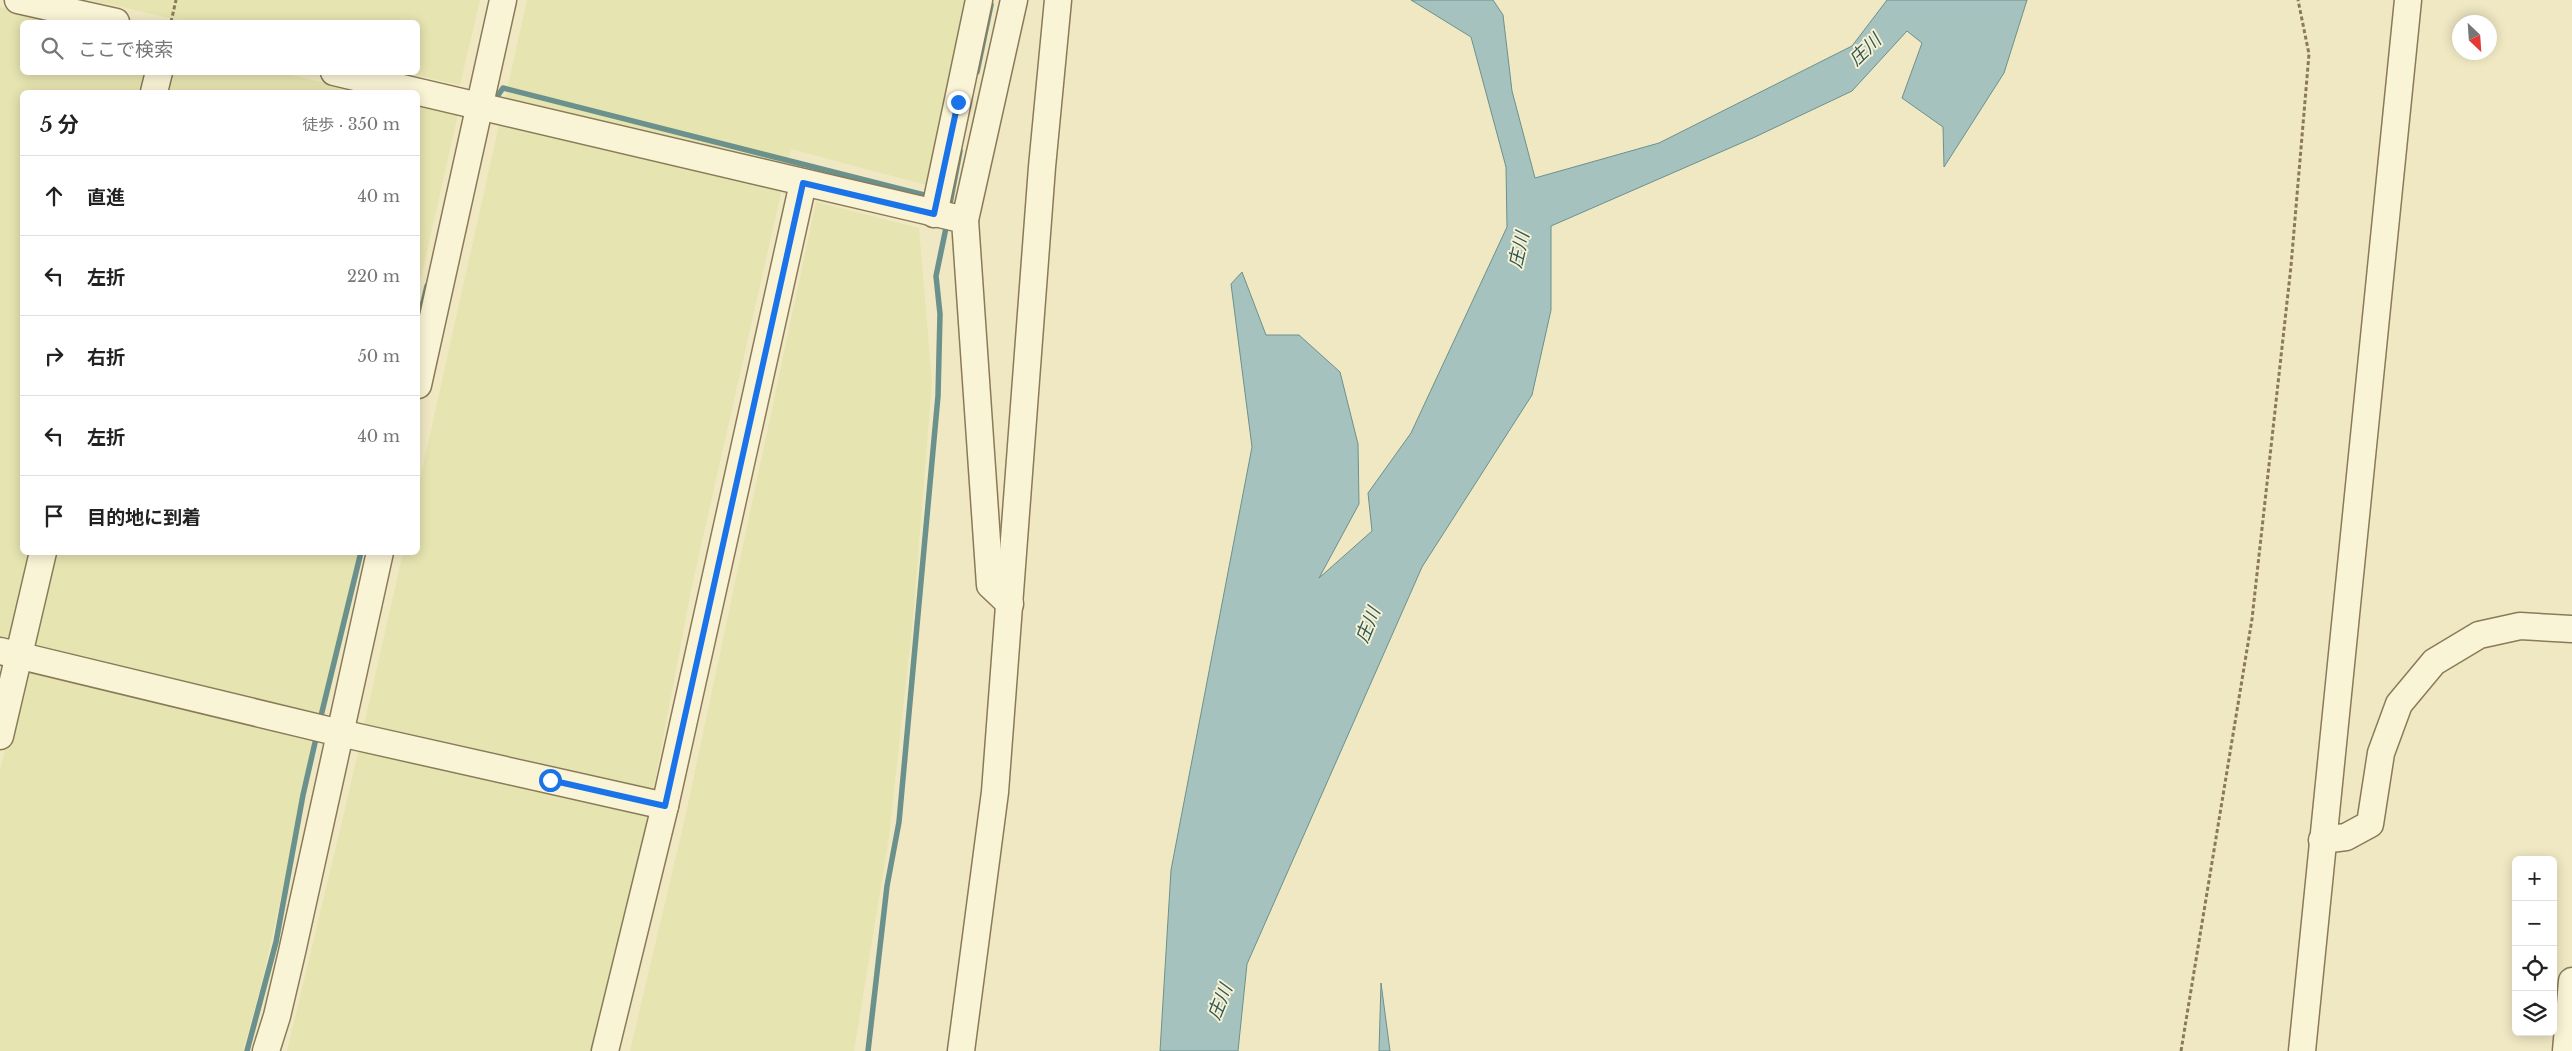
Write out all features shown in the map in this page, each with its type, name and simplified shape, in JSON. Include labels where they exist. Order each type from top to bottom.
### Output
[{"type":"street","points":[[18,0],[107,20]]},
{"type":"street","points":[[420,376],[503,0]]},
{"type":"street","points":[[934,214],[979,0]]},
{"type":"street","points":[[1010,604],[990,585],[965,220],[1014,0]]},
{"type":"street","points":[[961,1051],[995,792],[1042,167],[1058,0]]},
{"type":"street","points":[[2302,1051],[2408,0]]},
{"type":"street","points":[[154,90],[158,75]]},
{"type":"street","points":[[347,75],[411,90]]},
{"type":"street","points":[[420,92],[965,220]]},
{"type":"street","points":[[604,1051],[665,806],[803,183]]},
{"type":"street","points":[[0,736],[9,653],[42,555]]},
{"type":"street","points":[[266,1051],[277,1016],[379,555]]},
{"type":"street","points":[[2322,840],[2346,837],[2370,824],[2381,753],[2399,704],[2434,662],[2479,634],[2520,626],[2572,629]]},
{"type":"street","points":[[9,653],[340,733],[665,806]]},
{"type":"street","points":[[2566,1051],[2572,981]]},
{"type":"path","points":[[171,20],[176,0]]},
{"type":"path","points":[[2181,1051],[2252,619],[2291,266],[2309,54],[2298,0]]},
{"type":"shaded area","points":[[89,0],[480,0],[460,85],[416,75],[420,75],[420,20],[179,20]]},
{"type":"shaded area","points":[[527,0],[964,0],[926,185],[791,149],[691,590],[647,824],[594,1051],[287,1051],[345,809],[403,555],[420,555],[420,479]]},
{"type":"shaded area","points":[[0,7],[57,20],[20,20],[20,75],[145,75],[142,90],[20,90],[20,555],[32,555],[11,640],[0,637]]},
{"type":"shaded area","points":[[162,75],[290,75],[357,90],[159,90]]},
{"type":"shaded area","points":[[420,105],[458,114],[420,283]]},
{"type":"shaded area","points":[[816,202],[919,228],[932,382],[913,618],[889,837],[854,1051],[630,1051],[685,818]]},
{"type":"shaded area","points":[[51,555],[359,555],[261,985],[243,1051],[0,1051],[0,770]]},
{"type":"water","name":"庄川","points":[[1411,0],[1493,0],[1503,15],[1512,91],[1535,178],[1659,143],[1852,46],[1887,0],[2027,0],[2004,73],[1944,167],[1943,127],[1902,98],[1922,43],[1907,31],[1852,91],[1755,137],[1551,226],[1551,310],[1532,395],[1422,567],[1247,964],[1238,1051],[1160,1051],[1171,870],[1252,447],[1231,284],[1242,272],[1266,335],[1299,335],[1340,372],[1358,444],[1359,504],[1319,578],[1372,531],[1368,493],[1411,433],[1507,227],[1506,167],[1471,37]]},
{"type":"water","points":[[1381,983],[1390,1051],[1379,1051]]},
{"type":"waterway","points":[[977,72],[991,5]]},
{"type":"waterway","points":[[494,101],[503,88],[932,197]]},
{"type":"waterway","points":[[949,209],[960,151]]},
{"type":"waterway","points":[[868,1051],[887,886],[899,822],[938,396],[940,314],[936,276],[947,223]]},
{"type":"waterway","points":[[420,315],[427,286]]},
{"type":"waterway","points":[[320,720],[360,555]]},
{"type":"waterway","points":[[247,1051],[276,942],[303,795],[317,734]]},
{"type":"route","points":[[550,780],[665,806],[803,183],[934,214],[958,102]]}]
